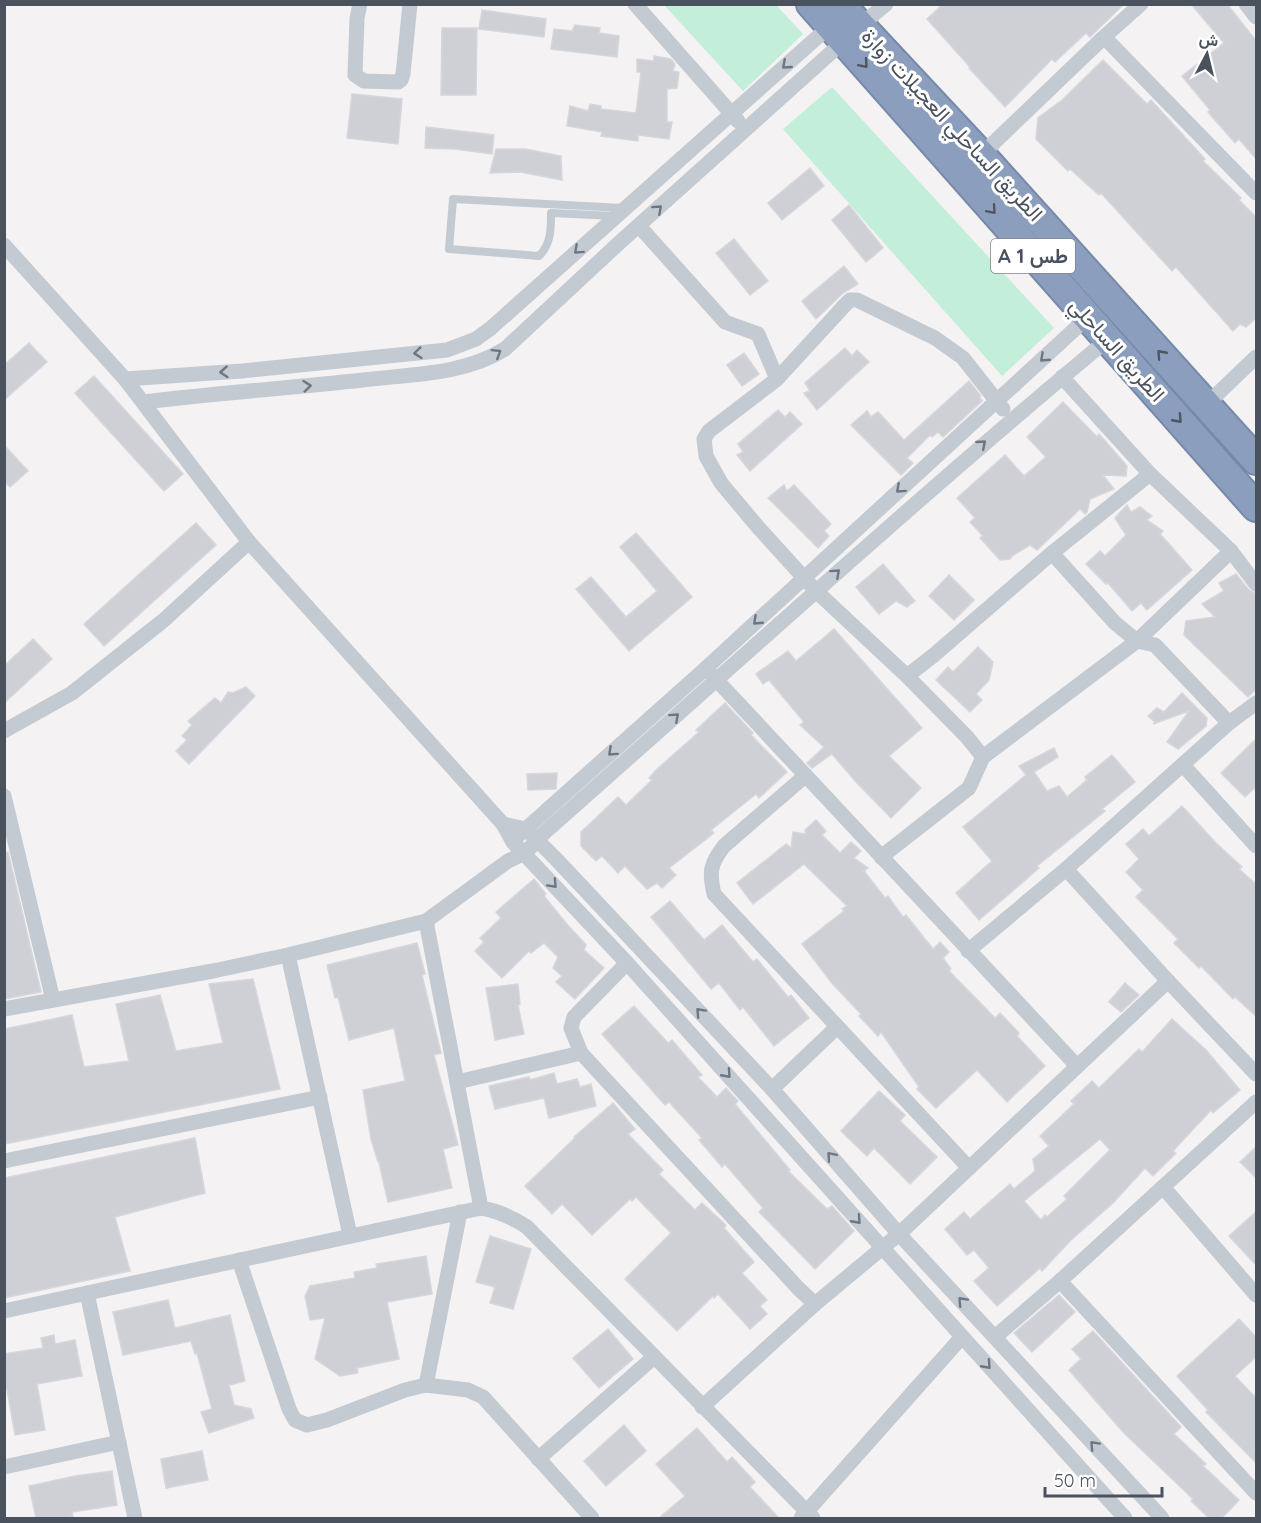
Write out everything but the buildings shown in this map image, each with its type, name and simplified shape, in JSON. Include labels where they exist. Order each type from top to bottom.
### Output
[{"type":"highway","name":"الطريق الساحلي","points":[[811,4],[846,19],[1087,318],[1257,507]]},
{"type":"highway","name":"الطريق الساحلي العجيلات زوارة","points":[[846,19],[981,155],[1257,460]]},
{"type":"street","points":[[360,4],[357,18],[355,75],[364,81],[398,82],[403,74],[410,4]]},
{"type":"street","points":[[635,4],[746,130]]},
{"type":"street","points":[[125,379],[242,371],[447,350],[476,339],[731,113],[846,19],[886,4]]},
{"type":"street","points":[[981,155],[1141,4]]},
{"type":"street","points":[[1246,4],[1257,16]]},
{"type":"street","points":[[144,402],[277,390],[466,367],[490,358],[505,349],[746,130],[846,19]]},
{"type":"street","points":[[1104,37],[1257,193]]},
{"type":"street","points":[[615,217],[619,243]]},
{"type":"street","points":[[639,226],[725,322],[758,334],[777,379]]},
{"type":"street","points":[[4,245],[144,402],[249,542],[503,824],[513,842],[627,963],[961,1338],[1125,1518]]},
{"type":"street","points":[[983,757],[967,737],[907,676],[816,591],[757,526],[721,483],[705,456],[704,439],[710,431],[777,379],[850,300],[857,300],[935,338],[963,358],[1011,419]]},
{"type":"street","points":[[508,861],[513,842],[526,829],[705,669],[1087,318]]},
{"type":"street","points":[[4,1009],[288,955],[426,921],[508,861],[525,853],[864,548],[1011,419],[1107,340]]},
{"type":"street","points":[[1207,404],[1257,357]]},
{"type":"street","points":[[1062,377],[1150,474],[1231,551],[1257,584]]},
{"type":"street","points":[[907,676],[934,656],[1052,553],[1150,474]]},
{"type":"street","points":[[851,534],[864,548]]},
{"type":"street","points":[[4,731],[72,693],[164,620],[249,542]]},
{"type":"street","points":[[881,857],[969,788],[983,757],[1137,640],[1231,551]]},
{"type":"street","points":[[1052,553],[1115,623],[1137,640],[1155,645],[1229,723]]},
{"type":"street","points":[[705,669],[1077,1066]]},
{"type":"street","points":[[968,951],[1066,869],[1229,723],[1257,703]]},
{"type":"street","points":[[1183,765],[1257,846]]},
{"type":"street","points":[[805,776],[724,846],[714,860],[710,876],[714,894],[969,1168]]},
{"type":"street","points":[[4,796],[53,1000]]},
{"type":"street","points":[[503,824],[526,829],[537,840],[772,1089],[899,1234],[1162,1518]]},
{"type":"street","points":[[1066,869],[1257,1074]]},
{"type":"street","points":[[426,921],[481,1208]]},
{"type":"street","points":[[288,955],[350,1235]]},
{"type":"street","points":[[627,963],[574,1017],[571,1028],[581,1053],[815,1304]]},
{"type":"street","points":[[702,1407],[815,1304],[899,1234],[1168,981]]},
{"type":"street","points":[[772,1089],[837,1027]]},
{"type":"street","points":[[457,1082],[581,1053]]},
{"type":"street","points":[[4,1161],[320,1097]]},
{"type":"street","points":[[995,1337],[1257,1102]]},
{"type":"street","points":[[1163,1187],[1257,1295]]},
{"type":"street","points":[[4,1311],[460,1212],[481,1208],[498,1211],[527,1227],[807,1516],[961,1338]]},
{"type":"street","points":[[426,1385],[460,1212]]},
{"type":"street","points":[[239,1260],[295,1420],[307,1425],[327,1420],[373,1401],[426,1385],[468,1390],[483,1396],[592,1518]]},
{"type":"street","points":[[1060,1281],[1257,1493]]},
{"type":"street","points":[[87,1293],[135,1518]]},
{"type":"street","points":[[538,1459],[654,1356]]},
{"type":"street","points":[[4,1467],[119,1442]]},
{"type":"lane","points":[[453,199],[615,217],[551,213],[551,233],[547,248],[539,256],[449,249],[453,199]]},
{"type":"green space","points":[[664,5],[776,5],[803,34],[743,91]]},
{"type":"green space","points":[[832,87],[1054,328],[1002,376],[783,129]]}]
